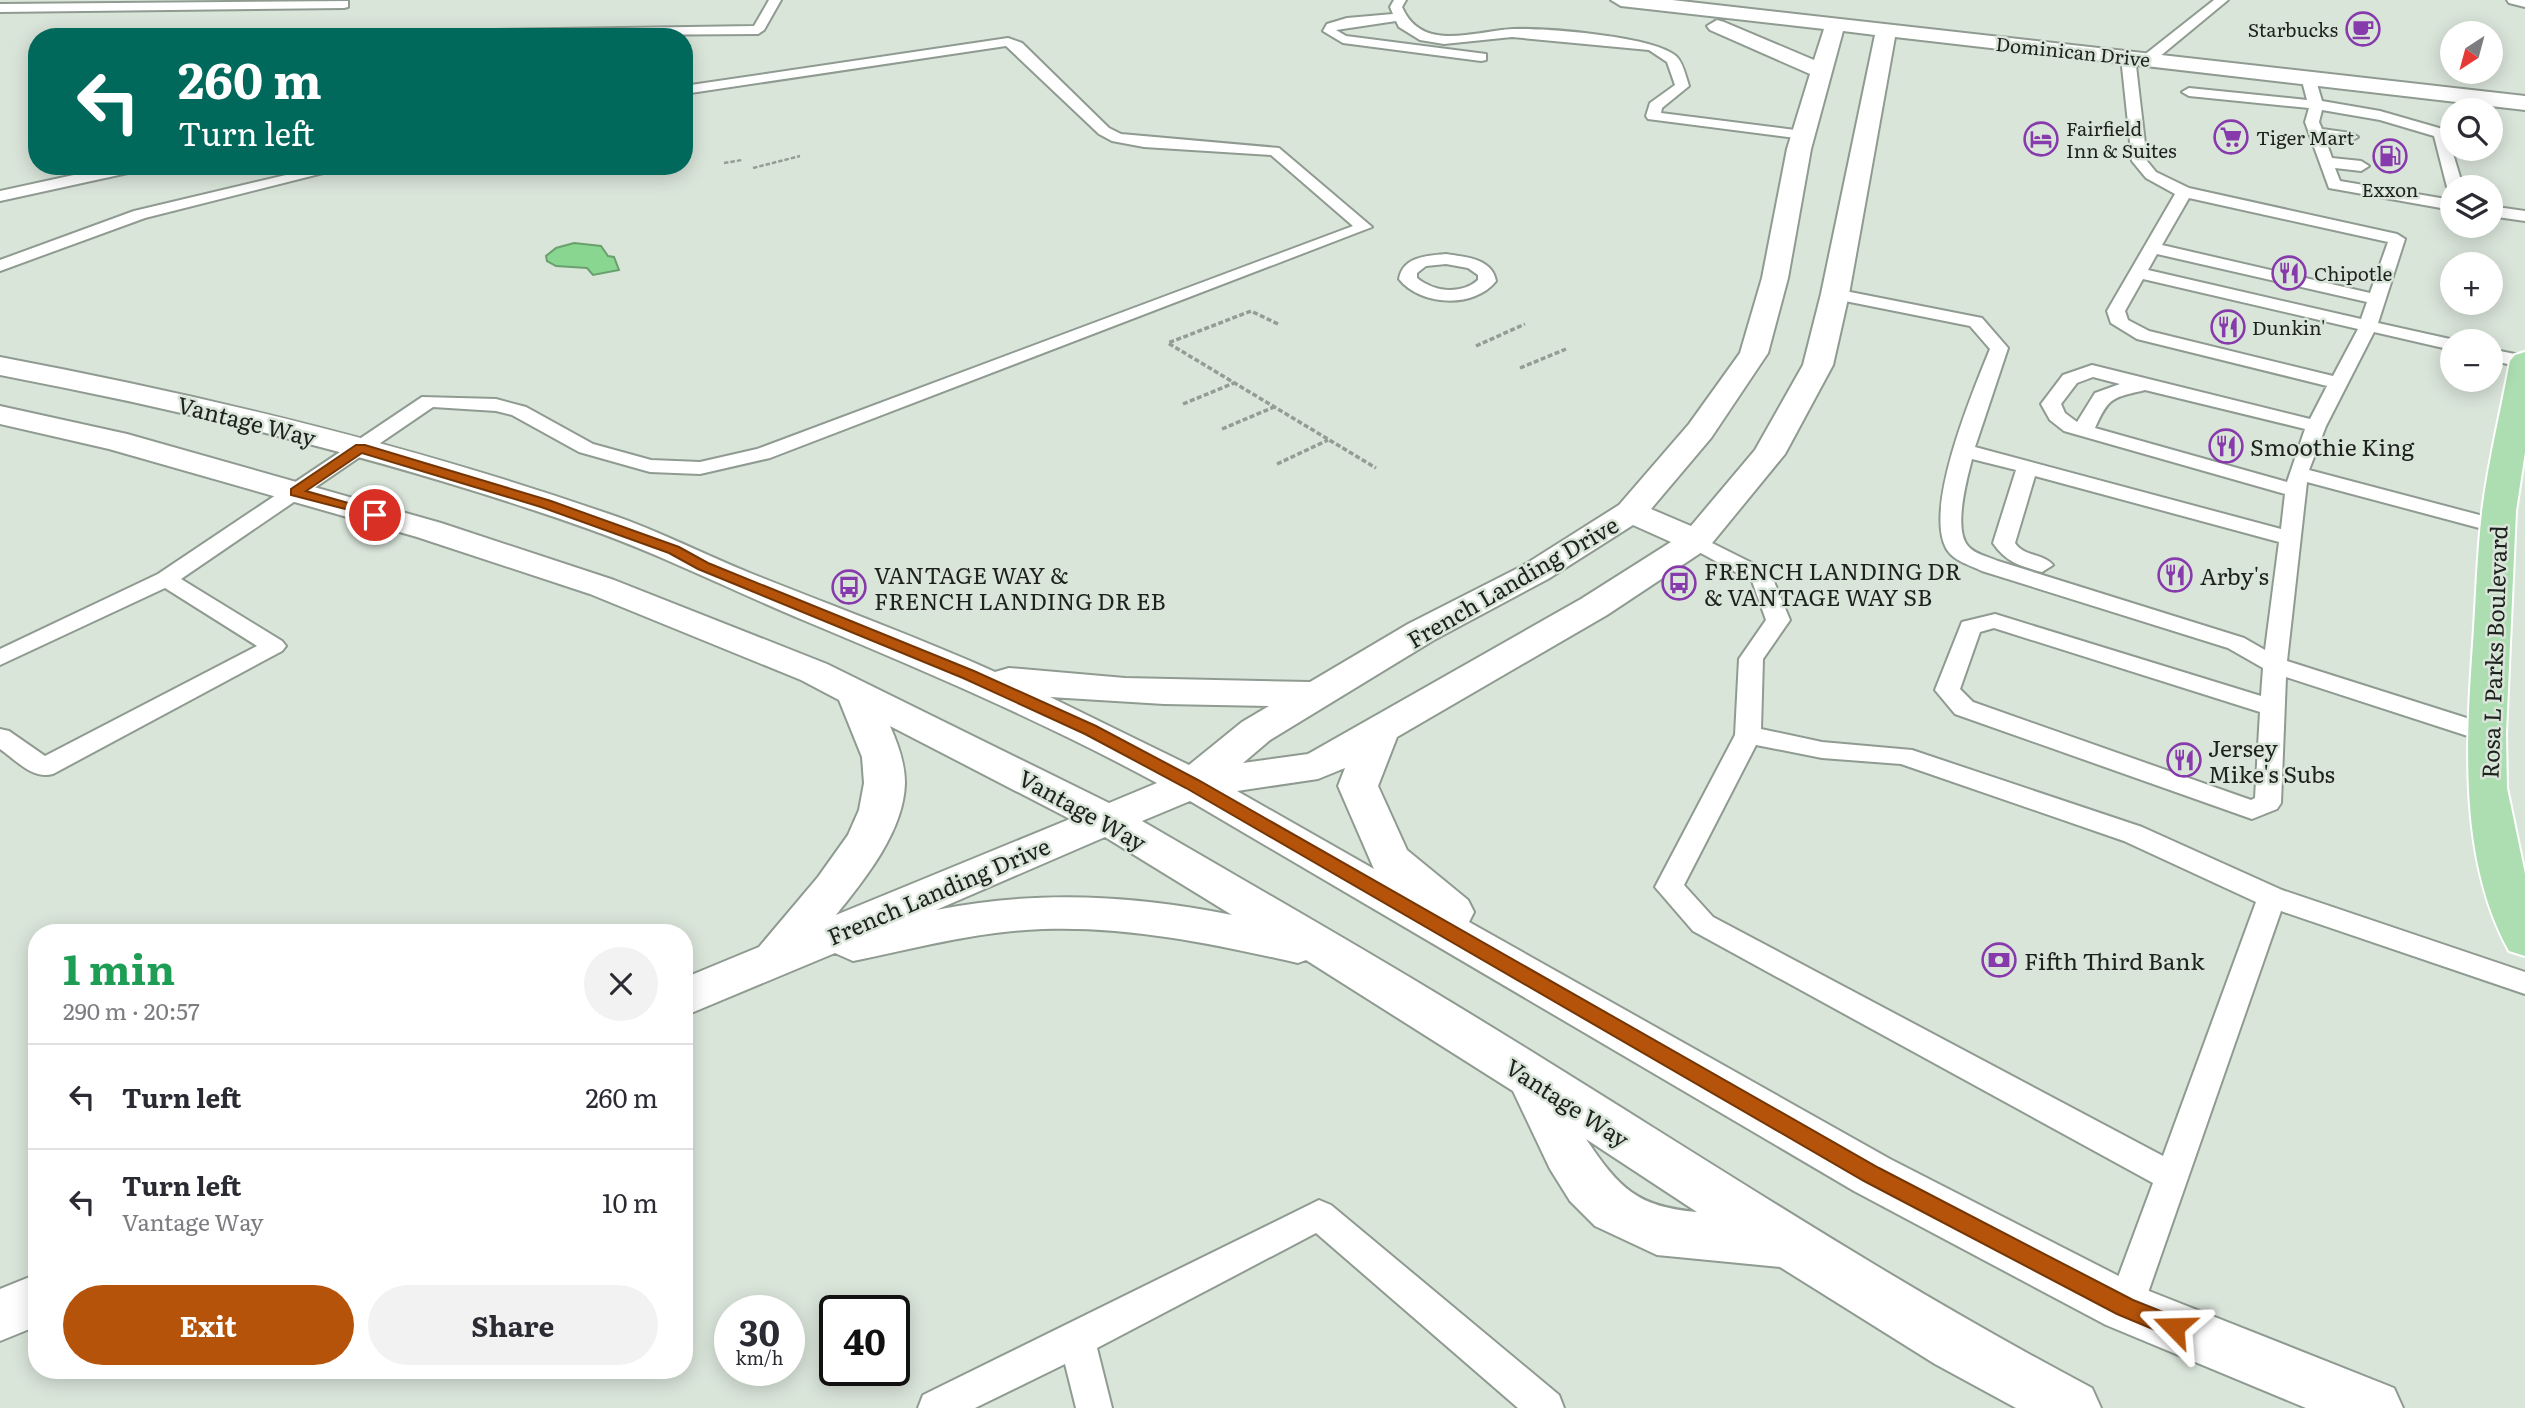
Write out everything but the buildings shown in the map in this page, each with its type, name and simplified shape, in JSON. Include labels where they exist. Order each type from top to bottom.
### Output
[{"type":"main road","name":"Rosa L Parks Boulevard","points":[[2525,362],[2498,527],[2486,733],[2487,788],[2504,877],[2525,939]]},
{"type":"street","name":"Dominican Drive","points":[[1621,0],[2525,103]]},
{"type":"street","points":[[1642,4],[1723,27],[1820,71]]},
{"type":"street","name":"French Landing Drive","points":[[1192,784],[1256,731],[1421,632],[1536,572],[1631,512],[1700,431],[1754,353],[1817,140],[1820,71],[1835,25]]},
{"type":"street","name":"French Landing Drive","points":[[693,994],[1192,784],[1318,766],[1594,607],[1696,541],[1775,443],[1818,365],[1835,294],[1861,148],[1886,30]]},
{"type":"street","points":[[2398,90],[2440,100]]},
{"type":"street","points":[[2503,119],[2517,125]]},
{"type":"street","points":[[1817,140],[1861,148]]},
{"type":"street","name":"Vantage Way","points":[[0,366],[160,399],[360,448],[546,504],[674,550],[703,566],[969,675],[1090,730],[1192,784],[1872,1175],[2125,1307],[2374,1408]]},
{"type":"street","name":"Vantage Way","points":[[0,415],[116,440],[429,530],[602,587],[814,672],[1106,819],[1443,1020],[1532,1079],[1568,1154],[1588,1185],[1614,1210],[1657,1232],[1788,1243],[1955,1345],[2072,1408]]},
{"type":"street","points":[[1631,512],[1696,541]]},
{"type":"street","points":[[969,675],[1076,689],[1318,694]]},
{"type":"street","points":[[772,961],[836,886],[878,819],[885,782],[882,758],[855,692]]},
{"type":"street","points":[[1381,729],[1358,786],[1390,859],[1517,969]]},
{"type":"street","points":[[772,961],[1006,915],[1076,912],[1206,926],[1331,954]]},
{"type":"street","points":[[0,1316],[28,1303]]},
{"type":"lane","points":[[709,44],[747,36],[758,30],[775,0]]},
{"type":"lane","points":[[1400,0],[1396,7],[1415,34],[1444,40],[1512,33],[1651,47],[1673,60],[1682,86],[1655,106],[1653,116],[1817,140]]},
{"type":"lane","points":[[2222,0],[2138,58],[2140,161],[2151,175],[2184,192],[2396,239],[2368,326],[2316,426],[2297,482],[2275,665],[2273,708],[2268,803],[2252,810],[1964,708],[1947,690],[1970,627],[1995,621],[2273,708]]},
{"type":"lane","points":[[2513,0],[2525,3]]},
{"type":"lane","points":[[0,8],[346,2]]},
{"type":"lane","points":[[315,28],[346,2]]},
{"type":"lane","points":[[1401,17],[1347,22],[1331,27],[1329,31],[1343,40],[1481,57]]},
{"type":"lane","points":[[693,30],[758,30]]},
{"type":"lane","points":[[0,658],[166,579],[429,401],[496,405],[519,411],[586,448],[626,461],[675,469],[724,465],[763,454],[1364,227],[1274,151],[1144,144],[1110,135],[1017,46],[1008,42],[693,88]]},
{"type":"lane","points":[[2308,78],[2316,107],[2312,122],[2334,185],[2440,203]]},
{"type":"lane","points":[[2189,92],[2316,107],[2415,123],[2441,133],[2442,166]]},
{"type":"lane","points":[[2321,148],[2356,152],[2321,148]]},
{"type":"lane","points":[[0,196],[96,175]]},
{"type":"lane","points":[[0,266],[140,215],[307,175]]},
{"type":"lane","points":[[2184,192],[2116,311],[2120,323],[2143,335],[2339,383]]},
{"type":"lane","points":[[2503,213],[2525,216]]},
{"type":"lane","points":[[2153,248],[2376,299]]},
{"type":"lane","points":[[2138,273],[2440,342]]},
{"type":"lane","points":[[1835,294],[1976,322],[1999,348],[1963,450],[1948,531],[1957,549],[1990,566],[2236,643],[2275,665],[2486,733]]},
{"type":"lane","points":[[2503,357],[2525,362]]},
{"type":"lane","points":[[2316,426],[2092,371],[2070,379],[2051,404],[2057,416],[2071,427],[2083,431],[2498,527]]},
{"type":"lane","points":[[2083,431],[2100,397],[2110,390],[2150,384]]},
{"type":"lane","points":[[1963,450],[2290,538]]},
{"type":"lane","points":[[2027,467],[2004,543],[2012,555],[2106,586],[2149,616]]},
{"type":"lane","points":[[1696,541],[1762,577],[1778,620],[1751,659],[1748,735],[1669,887],[1703,923],[2172,1177]]},
{"type":"lane","points":[[0,737],[44,768],[274,646],[166,579]]},
{"type":"lane","points":[[1748,735],[1822,750],[1903,756],[2133,834],[2272,897],[2525,983]]},
{"type":"lane","points":[[2125,1307],[2272,897]]},
{"type":"lane","points":[[936,1408],[1077,1340],[1319,1215],[1546,1408]]},
{"type":"lane","points":[[1077,1340],[1094,1408]]},
{"type":"path","points":[[752,168],[800,156]]},
{"type":"path","points":[[724,163],[743,160]]},
{"type":"path","points":[[1278,324],[1251,311],[1168,343],[1376,468]]},
{"type":"path","points":[[1219,323],[1228,328]]},
{"type":"path","points":[[1476,346],[1525,324]]},
{"type":"path","points":[[1520,368],[1566,349]]},
{"type":"path","points":[[1183,404],[1234,383]]},
{"type":"path","points":[[1223,429],[1275,407]]},
{"type":"path","points":[[1277,464],[1329,440]]},
{"type":"shaded area","points":[[574,243],[601,246],[608,256],[614,257],[619,270],[593,275],[587,268],[556,266],[547,261],[546,256],[556,248]]},
{"type":"place","name":"Starbucks","points":[[2363,29]]},
{"type":"place","name":"Tiger Mart","points":[[2231,137]]},
{"type":"place","name":"Fairfield Inn & Suites","points":[[2041,139]]},
{"type":"place","name":"Exxon","points":[[2390,156]]},
{"type":"place","name":"Chipotle","points":[[2289,273]]},
{"type":"place","name":"Dunkin'","points":[[2228,327]]},
{"type":"place","name":"Smoothie King","points":[[2226,446]]},
{"type":"place","name":"Arby's","points":[[2175,575]]},
{"type":"place","name":"FRENCH LANDING DR & VANTAGE WAY SB","points":[[1679,583]]},
{"type":"place","name":"VANTAGE WAY & FRENCH LANDING DR EB","points":[[849,587]]},
{"type":"place","name":"Jersey Mike's Subs","points":[[2184,760]]},
{"type":"place","name":"Fifth Third Bank","points":[[1999,960]]},
{"type":"route","points":[[375,515],[295,492],[360,448],[546,504],[674,550],[703,566],[969,675],[1090,730],[1192,784],[1872,1175],[2125,1307],[2174,1327]]}]
